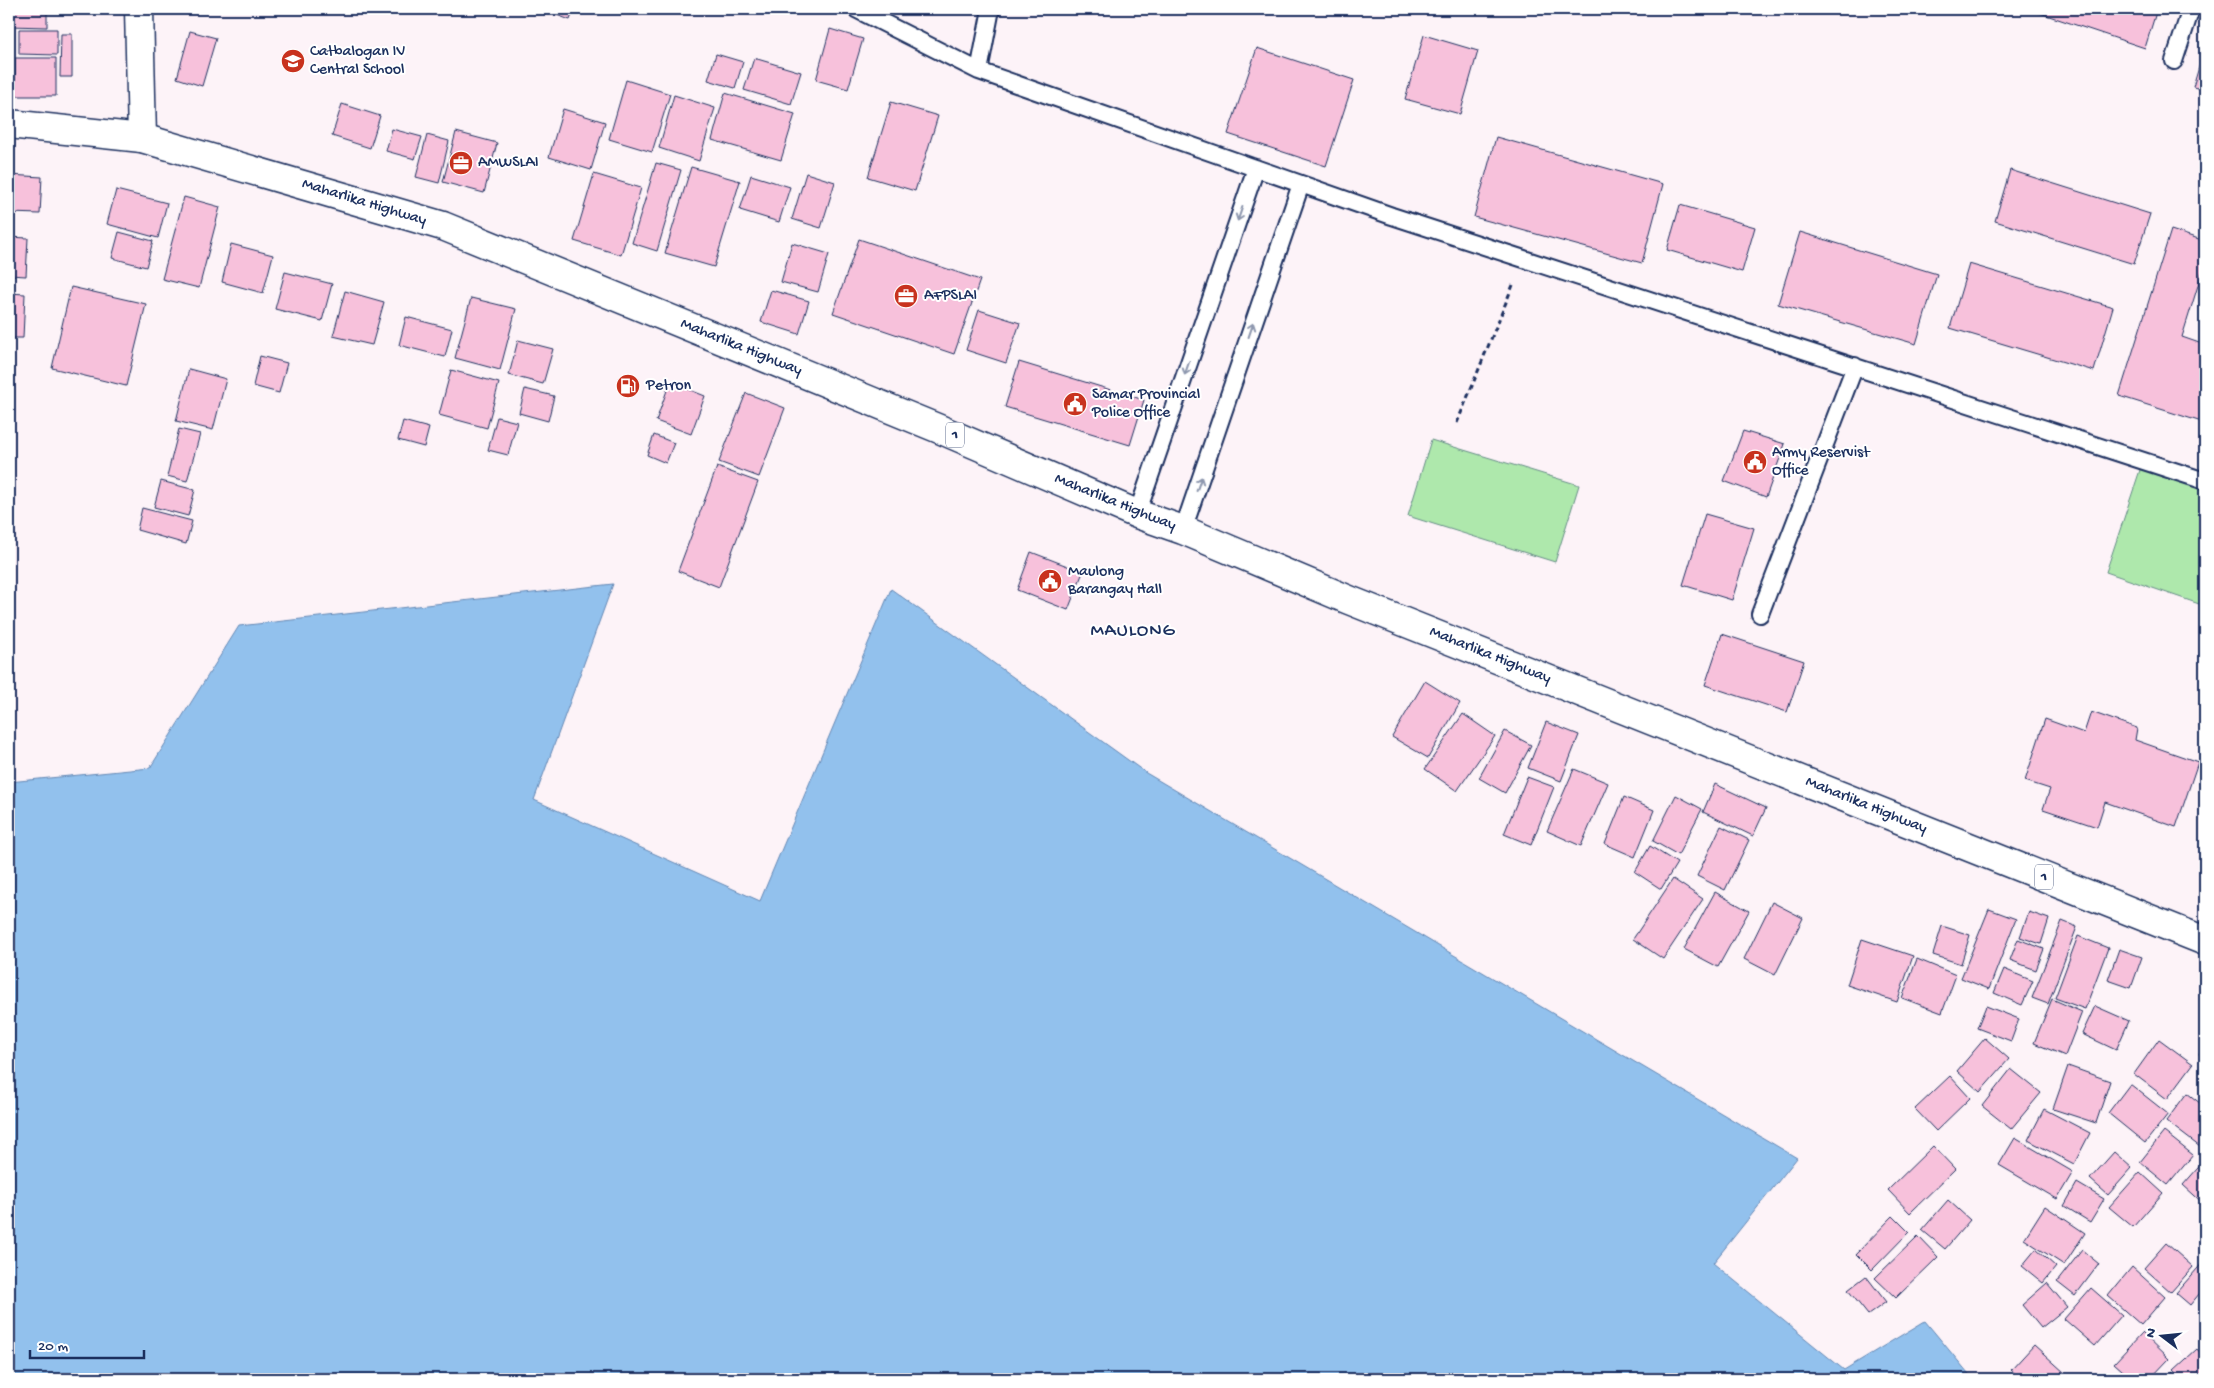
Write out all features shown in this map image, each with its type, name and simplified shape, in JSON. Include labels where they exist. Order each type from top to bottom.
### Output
[{"type":"main road","points":[[139,9],[142,138]]},
{"type":"main road","name":"Maharlika Highway","points":[[9,124],[142,138],[443,226],[937,428],[1137,514],[1183,530],[1349,600],[2205,941]]},
{"type":"lane","points":[[856,9],[979,71],[1392,216],[2205,481]]},
{"type":"lane","points":[[979,71],[991,9]]},
{"type":"lane","points":[[2174,61],[2191,9]]},
{"type":"lane","points":[[1137,514],[1256,168]]},
{"type":"lane","points":[[1183,530],[1301,184]]},
{"type":"lane","points":[[1760,614],[1855,366]]},
{"type":"path","points":[[1457,423],[1524,258]]},
{"type":"green space","points":[[1431,440],[1579,485],[1555,562],[1408,516]]},
{"type":"green space","points":[[2144,458],[2205,479],[2205,606],[2106,572]]},
{"type":"water","points":[[613,584],[534,800],[760,901],[891,589],[1146,773],[1797,1158],[1713,1263],[1844,1370],[1925,1321],[1973,1379],[9,1379],[9,782],[150,768],[239,626]]},
{"type":"building","points":[[9,9],[47,9],[47,27],[9,26]]},
{"type":"building","points":[[541,9],[574,9],[570,20]]},
{"type":"building","points":[[2028,9],[2157,9],[2145,48]]},
{"type":"building","points":[[19,29],[57,29],[57,55],[19,54]]},
{"type":"building","points":[[830,29],[863,39],[848,89],[816,80]]},
{"type":"building","points":[[190,31],[216,38],[202,86],[177,78]]},
{"type":"building","points":[[61,34],[72,34],[72,77],[60,77]]},
{"type":"building","points":[[1424,35],[1478,51],[1460,114],[1405,99]]},
{"type":"building","points":[[2205,47],[2205,90],[2193,87]]},
{"type":"building","points":[[1257,48],[1354,80],[1326,166],[1228,134]]},
{"type":"building","points":[[716,54],[743,62],[735,88],[708,80]]},
{"type":"building","points":[[15,58],[56,58],[56,96],[15,96]]},
{"type":"building","points":[[754,58],[801,72],[791,104],[744,90]]},
{"type":"building","points":[[626,80],[670,94],[652,152],[609,139]]},
{"type":"building","points":[[725,93],[795,114],[781,160],[712,140]]},
{"type":"building","points":[[674,95],[715,108],[699,161],[659,148]]},
{"type":"building","points":[[891,102],[938,116],[915,191],[868,177]]},
{"type":"building","points":[[342,104],[380,116],[370,148],[332,136]]},
{"type":"building","points":[[563,109],[605,122],[591,170],[549,157]]},
{"type":"building","points":[[392,129],[422,137],[415,159],[386,151]]},
{"type":"building","points":[[456,132],[497,143],[484,193],[443,182]]},
{"type":"building","points":[[427,135],[449,141],[439,183],[416,177]]},
{"type":"building","points":[[1496,137],[1663,184],[1642,263],[1474,217]]},
{"type":"building","points":[[656,163],[681,170],[657,251],[632,243]]},
{"type":"building","points":[[691,167],[740,181],[714,267],[665,253]]},
{"type":"building","points":[[2010,170],[2150,214],[2134,264],[1995,221]]},
{"type":"building","points":[[806,173],[835,182],[821,228],[792,219]]},
{"type":"building","points":[[594,174],[641,188],[621,255],[574,241]]},
{"type":"building","points":[[9,175],[42,177],[40,214],[9,213]]},
{"type":"building","points":[[751,175],[790,187],[779,222],[740,210]]},
{"type":"building","points":[[116,190],[167,203],[158,238],[107,224]]},
{"type":"building","points":[[184,197],[220,207],[199,288],[162,279]]},
{"type":"building","points":[[1680,205],[1755,227],[1742,272],[1667,250]]},
{"type":"building","points":[[2171,230],[2205,241],[2205,263],[2182,337],[2205,345],[2205,423],[2119,396]]},
{"type":"building","points":[[119,232],[153,241],[146,267],[112,258]]},
{"type":"building","points":[[1800,232],[1937,274],[1916,344],[1778,304]]},
{"type":"building","points":[[9,237],[28,238],[26,276],[9,275]]},
{"type":"building","name":"AFPSLAI","points":[[859,239],[980,280],[954,354],[833,313]]},
{"type":"building","points":[[792,243],[829,254],[818,292],[781,282]]},
{"type":"building","points":[[231,244],[273,255],[263,293],[222,282]]},
{"type":"building","points":[[1969,264],[2113,307],[2094,371],[1950,328]]},
{"type":"building","points":[[285,272],[332,284],[322,321],[275,309]]},
{"type":"building","points":[[71,287],[146,304],[126,386],[52,368]]},
{"type":"building","points":[[771,290],[809,301],[799,334],[761,322]]},
{"type":"building","points":[[345,291],[384,302],[372,345],[333,336]]},
{"type":"building","points":[[9,293],[25,294],[23,338],[9,338]]},
{"type":"building","points":[[471,298],[516,309],[500,370],[455,358]]},
{"type":"building","points":[[979,310],[1020,323],[1006,363],[966,350]]},
{"type":"building","points":[[406,317],[452,329],[445,357],[399,345]]},
{"type":"building","points":[[518,340],[553,349],[543,384],[509,375]]},
{"type":"building","points":[[260,356],[287,363],[279,393],[253,386]]},
{"type":"building","name":"Samar Provincial Police Office","points":[[1019,362],[1144,400],[1130,445],[1005,407]]},
{"type":"building","points":[[189,369],[226,379],[213,430],[176,421]]},
{"type":"building","points":[[451,370],[499,383],[487,428],[439,415]]},
{"type":"building","points":[[670,382],[705,396],[691,434],[656,421]]},
{"type":"building","points":[[525,389],[554,396],[548,421],[519,413]]},
{"type":"building","points":[[746,393],[785,408],[759,477],[719,462]]},
{"type":"building","points":[[497,417],[517,422],[508,455],[488,450]]},
{"type":"building","points":[[403,421],[429,428],[424,447],[398,440]]},
{"type":"building","points":[[179,429],[200,434],[187,481],[167,476]]},
{"type":"building","name":"Army Reservist Office","points":[[1743,431],[1785,444],[1766,497],[1724,481]]},
{"type":"building","points":[[654,435],[674,443],[666,463],[647,455]]},
{"type":"building","points":[[717,467],[758,482],[719,587],[678,571]]},
{"type":"building","points":[[161,481],[195,490],[188,516],[154,507]]},
{"type":"building","points":[[142,508],[192,521],[186,544],[137,530]]},
{"type":"building","points":[[1705,514],[1754,528],[1732,600],[1683,585]]},
{"type":"building","name":"Maulong Barangay Hall","points":[[1031,552],[1083,572],[1068,610],[1017,590]]},
{"type":"building","points":[[1722,634],[1804,661],[1787,712],[1705,685]]},
{"type":"building","points":[[1425,681],[1460,703],[1428,758],[1392,737]]},
{"type":"building","points":[[2091,712],[2137,728],[2135,740],[2198,762],[2176,827],[2105,802],[2097,827],[2043,809],[2050,789],[2025,781],[2045,719],[2084,733]]},
{"type":"building","points":[[1463,714],[1495,736],[1457,791],[1425,769]]},
{"type":"building","points":[[1546,722],[1579,735],[1561,781],[1528,768]]},
{"type":"building","points":[[1505,731],[1531,745],[1505,793],[1479,778]]},
{"type":"building","points":[[1574,769],[1608,783],[1581,846],[1547,831]]},
{"type":"building","points":[[1527,777],[1554,787],[1531,845],[1504,834]]},
{"type":"building","points":[[1715,784],[1766,808],[1753,836],[1703,812]]},
{"type":"building","points":[[1676,795],[1702,809],[1678,855],[1653,841]]},
{"type":"building","points":[[1624,797],[1654,810],[1635,857],[1605,844]]},
{"type":"building","points":[[1721,826],[1749,840],[1725,890],[1697,876]]},
{"type":"building","points":[[1650,846],[1677,863],[1661,889],[1635,872]]},
{"type":"building","points":[[1673,879],[1703,899],[1663,959],[1633,939]]},
{"type":"building","points":[[1715,892],[1749,911],[1718,967],[1684,949]]},
{"type":"building","points":[[1772,902],[1803,918],[1775,975],[1744,959]]},
{"type":"building","points":[[1989,909],[2016,919],[1989,989],[1961,978]]},
{"type":"building","points":[[2029,912],[2049,919],[2041,944],[2020,937]]},
{"type":"building","points":[[2062,921],[2077,927],[2048,1004],[2032,998]]},
{"type":"building","points":[[1942,926],[1970,935],[1961,964],[1933,955]]},
{"type":"building","points":[[2078,936],[2108,948],[2085,1009],[2055,998]]},
{"type":"building","points":[[1862,939],[1913,956],[1897,1002],[1847,985]]},
{"type":"building","points":[[2018,939],[2044,949],[2036,970],[2010,960]]},
{"type":"building","points":[[2119,949],[2142,957],[2131,988],[2108,980]]},
{"type":"building","points":[[1917,959],[1956,975],[1942,1013],[1902,998]]},
{"type":"building","points":[[2004,969],[2033,981],[2022,1005],[1994,993]]},
{"type":"building","points":[[2052,999],[2082,1012],[2065,1056],[2034,1043]]},
{"type":"building","points":[[1986,1006],[2019,1019],[2011,1041],[1977,1028]]},
{"type":"building","points":[[2095,1006],[2129,1021],[2116,1050],[2082,1034]]},
{"type":"building","points":[[1985,1038],[2009,1059],[1980,1092],[1957,1071]]},
{"type":"building","points":[[2159,1039],[2193,1064],[2167,1099],[2134,1074]]},
{"type":"building","points":[[2205,1046],[2205,1059],[2199,1054]]},
{"type":"building","points":[[2068,1066],[2110,1081],[2096,1123],[2053,1109]]},
{"type":"building","points":[[2011,1069],[2041,1093],[2011,1129],[1982,1106]]},
{"type":"building","points":[[1950,1076],[1970,1098],[1936,1131],[1915,1109]]},
{"type":"building","points":[[2130,1084],[2168,1114],[2145,1143],[2108,1113]]},
{"type":"building","points":[[2187,1093],[2205,1107],[2205,1141],[2200,1147],[2166,1121]]},
{"type":"building","points":[[2044,1109],[2090,1133],[2074,1164],[2028,1140]]},
{"type":"building","points":[[2164,1132],[2193,1155],[2168,1185],[2140,1162]]},
{"type":"building","points":[[2015,1138],[2073,1172],[2057,1199],[1999,1165]]},
{"type":"building","points":[[1933,1146],[1955,1169],[1910,1213],[1888,1190]]},
{"type":"building","points":[[2114,1152],[2132,1168],[2108,1195],[2090,1179]]},
{"type":"building","points":[[2205,1160],[2205,1205],[2183,1185]]},
{"type":"building","points":[[2140,1172],[2163,1193],[2133,1227],[2109,1207]]},
{"type":"building","points":[[2077,1183],[2104,1199],[2090,1222],[2064,1206]]},
{"type":"building","points":[[1948,1200],[1970,1220],[1945,1249],[1922,1230]]},
{"type":"building","points":[[2045,1206],[2085,1233],[2064,1265],[2024,1239]]},
{"type":"building","points":[[1893,1216],[1909,1232],[1872,1270],[1856,1254]]},
{"type":"building","points":[[1918,1236],[1938,1257],[1896,1298],[1875,1278]]},
{"type":"building","points":[[2166,1243],[2193,1267],[2171,1292],[2144,1268]]},
{"type":"building","points":[[2036,1249],[2056,1267],[2043,1283],[2022,1266]]},
{"type":"building","points":[[2082,1250],[2099,1264],[2075,1296],[2057,1282]]},
{"type":"building","points":[[2205,1260],[2205,1287],[2190,1305],[2176,1293]]},
{"type":"building","points":[[2132,1267],[2165,1297],[2141,1325],[2108,1296]]},
{"type":"building","points":[[1866,1276],[1886,1302],[1868,1315],[1848,1290]]},
{"type":"building","points":[[2047,1283],[2067,1307],[2041,1328],[2022,1305]]},
{"type":"building","points":[[2091,1288],[2122,1315],[2095,1346],[2064,1319]]},
{"type":"building","points":[[2142,1333],[2169,1359],[2150,1379],[2132,1379],[2114,1363]]},
{"type":"building","points":[[2034,1345],[2065,1373],[2059,1379],[2021,1379],[2011,1370]]},
{"type":"building","points":[[2197,1349],[2205,1358],[2205,1379],[2183,1379],[2174,1370]]},
{"type":"building","points":[[2173,1372],[2180,1379],[2166,1379]]},
{"type":"place","name":"Catbalogan IV Central School","points":[[293,61]]},
{"type":"place","name":"AMWSLAI","points":[[461,163]]},
{"type":"place","name":"AFPSLAI","points":[[906,296]]},
{"type":"place","name":"Petron","points":[[628,386]]},
{"type":"place","name":"Samar Provincial Police Office","points":[[1075,404]]},
{"type":"place","name":"Army Reservist Office","points":[[1755,462]]},
{"type":"place","name":"Maulong Barangay Hall","points":[[1050,581]]},
{"type":"district","name":"MAULONG","points":[[1133,631]]}]
